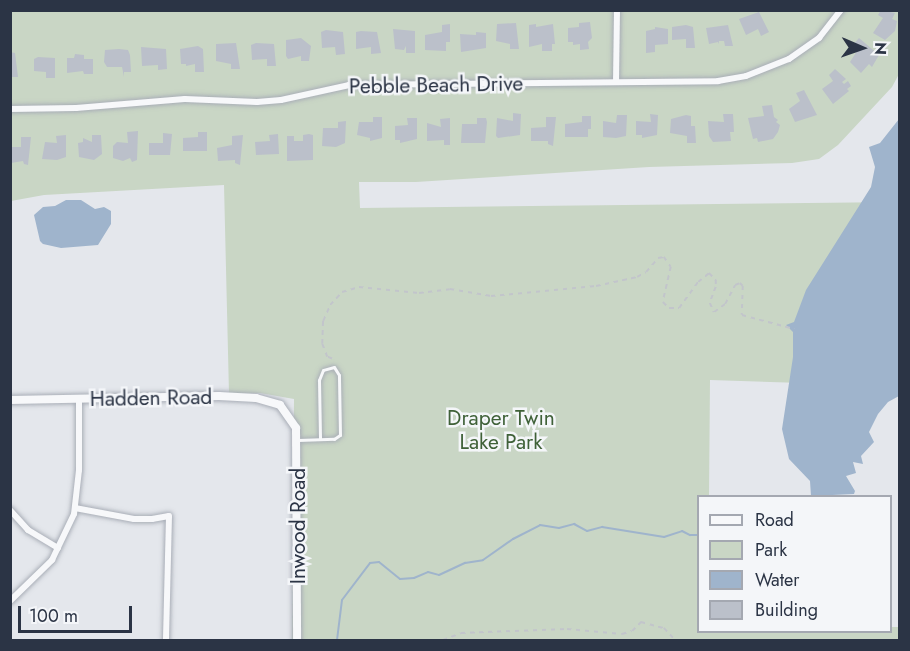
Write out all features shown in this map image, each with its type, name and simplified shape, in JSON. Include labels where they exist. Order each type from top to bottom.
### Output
[{"type":"street","points":[[616,82],[617,10]]},
{"type":"street","name":"Pebble Beach Drive","points":[[10,109],[76,108],[185,99],[257,102],[280,100],[349,85],[677,83],[746,76],[789,59],[819,38],[841,10]]},
{"type":"street","name":"Hadden Road","points":[[10,400],[256,398],[280,405],[288,413]]},
{"type":"street","points":[[10,601],[43,572],[58,548],[75,508],[79,470],[79,400]]},
{"type":"street","name":"Inwood Road","points":[[288,413],[296,428],[297,440],[297,640]]},
{"type":"street","points":[[75,508],[134,519],[169,516],[166,640]]},
{"type":"street","points":[[10,510],[28,530],[58,548]]},
{"type":"lane","points":[[297,440],[334,439],[340,435],[339,375],[334,368],[323,370],[319,380],[320,439]]},
{"type":"path","points":[[332,359],[327,357],[322,344],[323,321],[330,305],[342,292],[359,287],[419,293],[450,289],[491,296],[596,286],[637,277],[646,272],[658,258],[664,257],[670,267],[663,302],[669,308],[679,308],[698,282],[709,273],[716,280],[710,303],[714,312],[725,304],[735,285],[740,283],[743,286],[742,315],[794,329]]},
{"type":"path","points":[[443,640],[461,633],[567,628],[622,634],[632,631],[641,622],[664,628],[675,640]]},
{"type":"green space","name":"Draper Twin Lake Park","points":[[11,11],[899,11],[899,74],[892,87],[838,145],[819,159],[792,163],[649,167],[416,182],[359,182],[360,208],[899,202],[899,386],[710,380],[709,495],[697,495],[697,633],[892,633],[892,627],[899,627],[899,640],[292,640],[294,399],[260,393],[229,394],[224,185],[44,195],[11,201]]},
{"type":"water","points":[[899,119],[899,396],[888,402],[878,414],[869,432],[874,442],[861,456],[863,464],[853,462],[856,473],[846,476],[855,491],[854,494],[811,495],[810,481],[789,459],[782,429],[793,357],[793,332],[786,325],[794,322],[806,290],[871,187],[875,167],[869,147],[880,143]]},
{"type":"water","points":[[66,200],[81,200],[95,209],[104,207],[111,211],[111,224],[98,245],[61,248],[43,244],[40,241],[34,215],[43,207],[55,206]]},
{"type":"building","points":[[881,10],[895,13],[892,19],[897,21],[895,31],[885,40],[873,33],[883,18],[878,15]]},
{"type":"building","points":[[759,12],[769,32],[761,36],[758,29],[746,35],[739,19]]},
{"type":"building","points":[[590,22],[592,38],[588,42],[589,49],[580,50],[580,44],[573,45],[573,42],[568,42],[568,28],[579,27],[579,23]]},
{"type":"building","points":[[516,23],[519,49],[510,49],[510,44],[496,41],[497,24]]},
{"type":"building","points":[[450,24],[450,42],[446,42],[446,51],[425,50],[425,35],[442,32],[442,25]]},
{"type":"building","points":[[536,24],[536,27],[553,24],[555,44],[552,44],[552,51],[542,51],[542,44],[529,47],[529,25]]},
{"type":"building","points":[[686,25],[693,27],[695,48],[686,48],[686,39],[672,40],[672,27]]},
{"type":"building","points":[[728,25],[733,46],[725,46],[724,41],[719,41],[719,44],[718,42],[709,44],[706,28]]},
{"type":"building","points":[[655,27],[668,29],[668,44],[655,45],[655,52],[646,53],[646,31],[655,29]]},
{"type":"building","points":[[393,29],[415,31],[415,53],[406,53],[406,46],[404,50],[395,49]]},
{"type":"building","points":[[326,30],[343,32],[345,54],[336,55],[335,47],[322,48],[321,32]]},
{"type":"building","points":[[356,32],[377,32],[381,53],[371,54],[371,47],[356,49]]},
{"type":"building","points":[[476,32],[486,33],[486,48],[461,52],[460,34],[476,35]]},
{"type":"building","points":[[301,38],[311,46],[309,61],[301,61],[301,56],[288,59],[286,40]]},
{"type":"building","points":[[859,38],[879,55],[872,67],[869,64],[861,73],[850,62],[857,51],[852,46]]},
{"type":"building","points":[[236,43],[240,69],[231,69],[231,64],[216,61],[216,44]]},
{"type":"building","points":[[274,44],[276,66],[267,66],[267,59],[252,60],[251,45]]},
{"type":"building","points":[[198,46],[203,49],[204,72],[195,72],[195,64],[186,66],[186,64],[181,64],[180,49]]},
{"type":"building","points":[[141,47],[166,49],[167,69],[158,70],[158,65],[142,66]]},
{"type":"building","points":[[105,50],[128,50],[130,55],[131,72],[124,72],[124,77],[122,67],[107,67],[104,62]]},
{"type":"building","points":[[10,52],[15,53],[18,77],[10,77]]},
{"type":"building","points":[[75,54],[84,55],[84,59],[93,59],[93,74],[84,74],[83,71],[67,73],[67,58],[74,58]]},
{"type":"building","points":[[38,57],[55,58],[55,78],[46,78],[46,72],[34,71],[34,59]]},
{"type":"building","points":[[835,69],[846,79],[842,82],[844,84],[848,81],[851,86],[847,89],[849,91],[833,104],[822,89],[833,81],[829,75]]},
{"type":"building","points":[[804,90],[817,115],[795,122],[789,109],[800,101],[796,93]]},
{"type":"building","points":[[772,105],[774,117],[778,120],[776,122],[780,125],[778,132],[773,139],[758,142],[757,138],[753,139],[748,118],[764,116],[762,106]]},
{"type":"building","points":[[513,113],[521,114],[520,135],[498,138],[496,136],[497,118],[513,121]]},
{"type":"building","points":[[650,114],[658,115],[657,135],[642,138],[642,135],[636,135],[636,121],[651,122]]},
{"type":"building","points":[[723,114],[733,114],[734,132],[730,132],[731,141],[713,142],[709,136],[708,121],[724,122]]},
{"type":"building","points":[[617,115],[627,115],[626,136],[603,137],[603,121],[616,123]]},
{"type":"building","points":[[582,116],[591,116],[591,129],[588,129],[588,137],[565,137],[565,124],[582,122]]},
{"type":"building","points":[[691,116],[691,126],[695,126],[696,143],[687,143],[687,136],[670,133],[671,119]]},
{"type":"building","points":[[373,117],[382,117],[382,138],[370,141],[370,138],[357,135],[359,122],[373,122]]},
{"type":"building","points":[[546,117],[556,117],[553,146],[548,144],[548,141],[531,141],[531,128],[546,127]]},
{"type":"building","points":[[407,118],[417,118],[417,139],[400,143],[400,140],[395,140],[395,126],[408,125]]},
{"type":"building","points":[[450,118],[450,145],[444,145],[444,140],[427,141],[427,123],[441,127],[440,119]]},
{"type":"building","points":[[477,118],[486,118],[485,143],[461,143],[462,124],[477,124]]},
{"type":"building","points":[[346,121],[345,143],[336,147],[322,146],[323,128],[338,128],[338,122]]},
{"type":"building","points":[[138,131],[137,160],[132,162],[130,158],[123,161],[113,158],[113,146],[117,142],[128,143],[127,132]]},
{"type":"building","points":[[198,132],[207,132],[207,151],[183,151],[183,138],[198,137]]},
{"type":"building","points":[[163,133],[172,134],[170,155],[149,155],[149,143],[163,143]]},
{"type":"building","points":[[278,134],[279,154],[256,155],[255,142],[270,141],[269,135]]},
{"type":"building","points":[[66,135],[66,157],[57,160],[42,159],[45,142],[57,143],[56,136]]},
{"type":"building","points":[[92,135],[101,135],[102,154],[94,160],[79,157],[78,143],[83,142],[83,138],[92,142]]},
{"type":"building","points":[[243,135],[240,165],[235,163],[235,160],[218,161],[217,148],[232,145],[232,136]]},
{"type":"building","points":[[303,135],[313,135],[313,160],[287,161],[287,136],[294,136],[294,141],[303,141]]},
{"type":"building","points":[[21,137],[31,137],[28,165],[23,161],[11,163],[10,147],[21,147]]},
{"type":"waterway","points":[[337,640],[342,600],[370,563],[379,562],[400,579],[414,578],[428,572],[439,575],[465,563],[483,560],[513,539],[540,525],[559,528],[574,524],[587,531],[602,527],[664,537],[682,531],[690,535],[697,535]]}]
